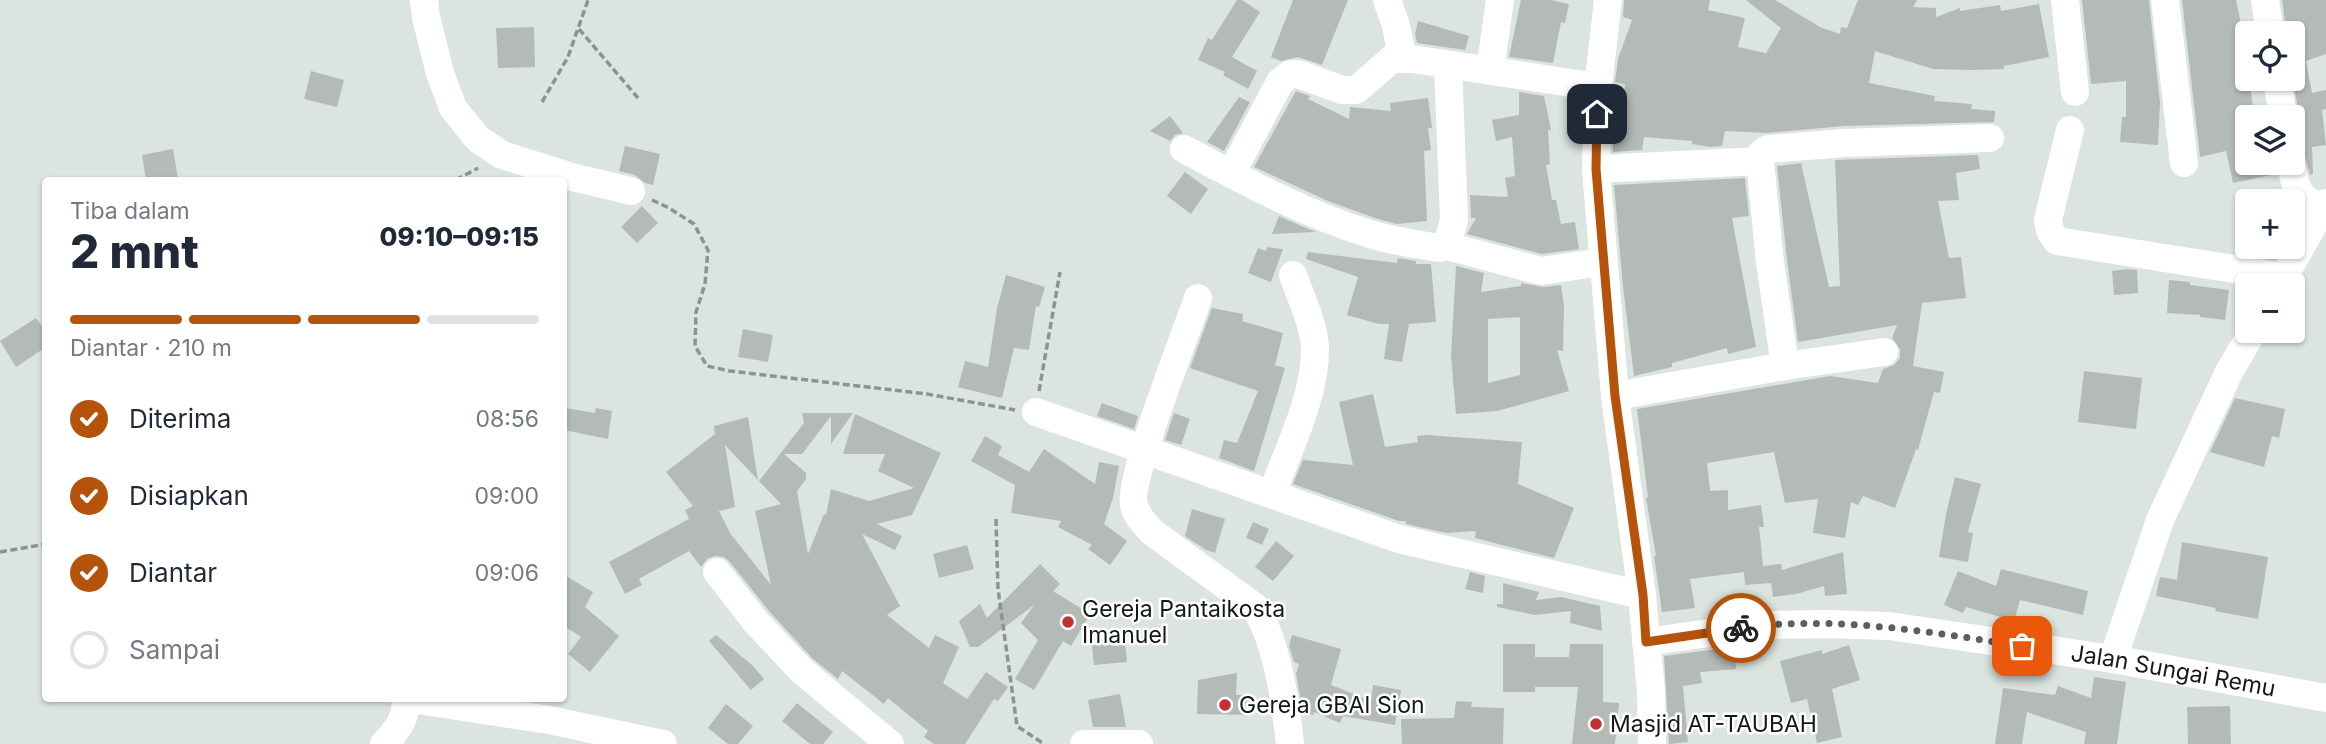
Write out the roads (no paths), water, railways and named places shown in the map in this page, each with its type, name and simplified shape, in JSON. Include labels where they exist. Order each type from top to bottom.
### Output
[{"type":"street","points":[[424,0],[437,62],[453,108],[478,139],[502,155],[572,177],[631,191]]},
{"type":"street","points":[[1387,0],[1403,59]]},
{"type":"street","points":[[1490,71],[1500,0]]},
{"type":"street","points":[[1608,0],[1598,87],[1596,169],[1615,396],[1643,595],[1652,744]]},
{"type":"street","points":[[2065,0],[2075,92]]},
{"type":"street","points":[[2165,0],[2184,163]]},
{"type":"street","points":[[2265,0],[2268,21]]},
{"type":"street","points":[[1231,174],[1280,82],[1290,74],[1298,74],[1342,90],[1356,90],[1392,58],[1598,87]]},
{"type":"street","points":[[1447,246],[1454,220],[1448,65]]},
{"type":"street","points":[[2070,130],[2048,220],[2050,232],[2057,241],[2237,273]]},
{"type":"street","points":[[1785,366],[1770,262],[1761,154],[1768,149],[1845,143],[1990,138]]},
{"type":"street","points":[[1184,149],[1333,222],[1374,236],[1439,248],[1447,246],[1541,271],[1603,262]]},
{"type":"street","points":[[1596,169],[1760,161]]},
{"type":"street","points":[[2287,273],[2325,206],[2305,200],[2295,188],[2293,175]]},
{"type":"street","points":[[1272,494],[1312,383],[1315,347],[1309,319],[1293,275]]},
{"type":"street","points":[[1198,298],[1144,452],[1134,487],[1133,505],[1152,532],[1255,607],[1262,619],[1279,677],[1290,744]]},
{"type":"street","points":[[2113,659],[2160,520],[2229,372],[2246,343]]},
{"type":"street","points":[[1615,396],[1785,366],[1884,352]]},
{"type":"street","points":[[1036,412],[1399,539],[1643,595]]},
{"type":"street","points":[[716,572],[756,622],[802,671],[890,744]]},
{"type":"street","name":"Jalan Sungai Remu","points":[[1646,642],[1765,625],[1889,626],[2113,659],[2326,698]]},
{"type":"street","points":[[384,744],[398,730],[405,702]]},
{"type":"street","points":[[429,702],[582,736],[663,744]]},
{"type":"street","points":[[1084,744],[1139,744]]},
{"type":"place","name":"Gereja Pantaikosta Imanuel","points":[[1068,622]]},
{"type":"place","name":"Gereja GBAI Sion","points":[[1225,705]]},
{"type":"place","name":"Masjid AT-TAUBAH","points":[[1596,724]]}]
